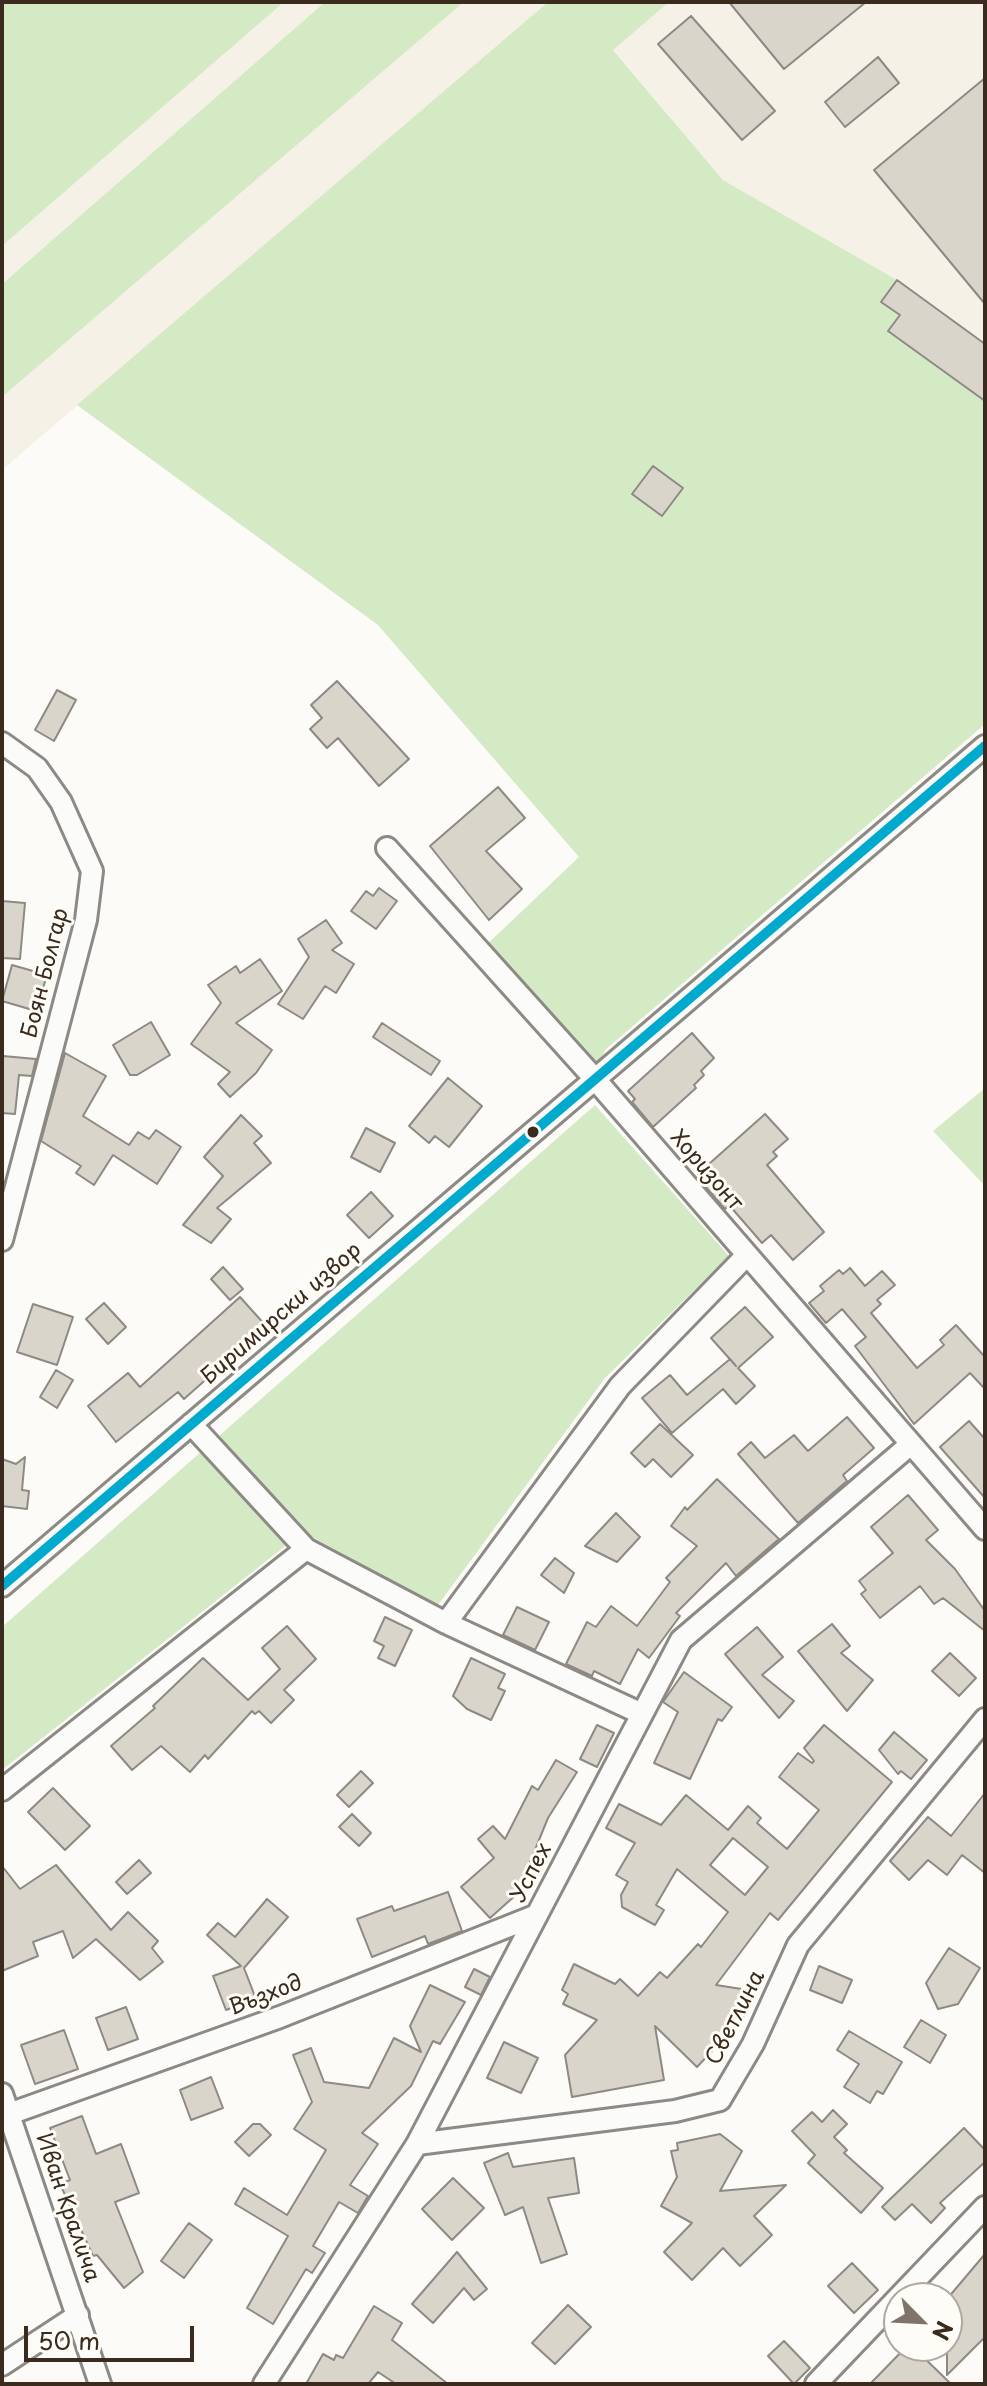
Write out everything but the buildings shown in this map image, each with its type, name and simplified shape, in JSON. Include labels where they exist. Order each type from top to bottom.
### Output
[{"type":"street","name":"Боян Болгар","points":[[2,743],[37,768],[61,802],[92,871],[86,920],[2,1240]]},
{"type":"street","name":"Биримирски извор","points":[[2,1586],[985,746]]},
{"type":"street","name":"Хоризонт","points":[[387,848],[594,1078],[985,1529]]},
{"type":"street","points":[[446,1623],[620,1386],[747,1255]]},
{"type":"street","points":[[191,1424],[306,1549],[446,1623],[640,1713]]},
{"type":"street","name":"Успех","points":[[264,2384],[417,2144],[640,1713],[681,1640],[911,1444]]},
{"type":"street","points":[[2,1790],[306,1549]]},
{"type":"street","name":"Светлина","points":[[417,2144],[675,2111],[720,2100],[753,2044],[798,1945],[985,1719]]},
{"type":"street","name":"Възход","points":[[6,2104],[280,2017],[537,1915]]},
{"type":"street","name":"Иван Кралича","points":[[6,2104],[100,2384]]},
{"type":"street","points":[[816,2384],[985,2207]]},
{"type":"street","points":[[2,2365],[78,2315]]},
{"type":"shaded area","points":[[284,2],[325,2],[2,284],[2,246]]},
{"type":"shaded area","points":[[464,2],[548,2],[2,470],[2,397]]},
{"type":"shaded area","points":[[669,2],[985,2],[985,401],[888,331],[897,280],[723,180],[613,49]]},
{"type":"green space","points":[[2,2],[284,2],[2,246]]},
{"type":"green space","points":[[325,2],[464,2],[2,397],[2,284]]},
{"type":"green space","points":[[548,2],[669,2],[613,50],[723,180],[897,280],[882,301],[900,315],[889,332],[985,401],[985,724],[605,1050],[594,1078],[480,951],[579,857],[378,625],[77,405]]},
{"type":"green space","points":[[985,1088],[985,1186],[933,1131]]},
{"type":"green space","points":[[595,1105],[729,1256],[605,1378],[438,1605],[303,1532],[2,1770],[2,1627]]},
{"type":"transit line","points":[[2,1586],[985,746]]}]
